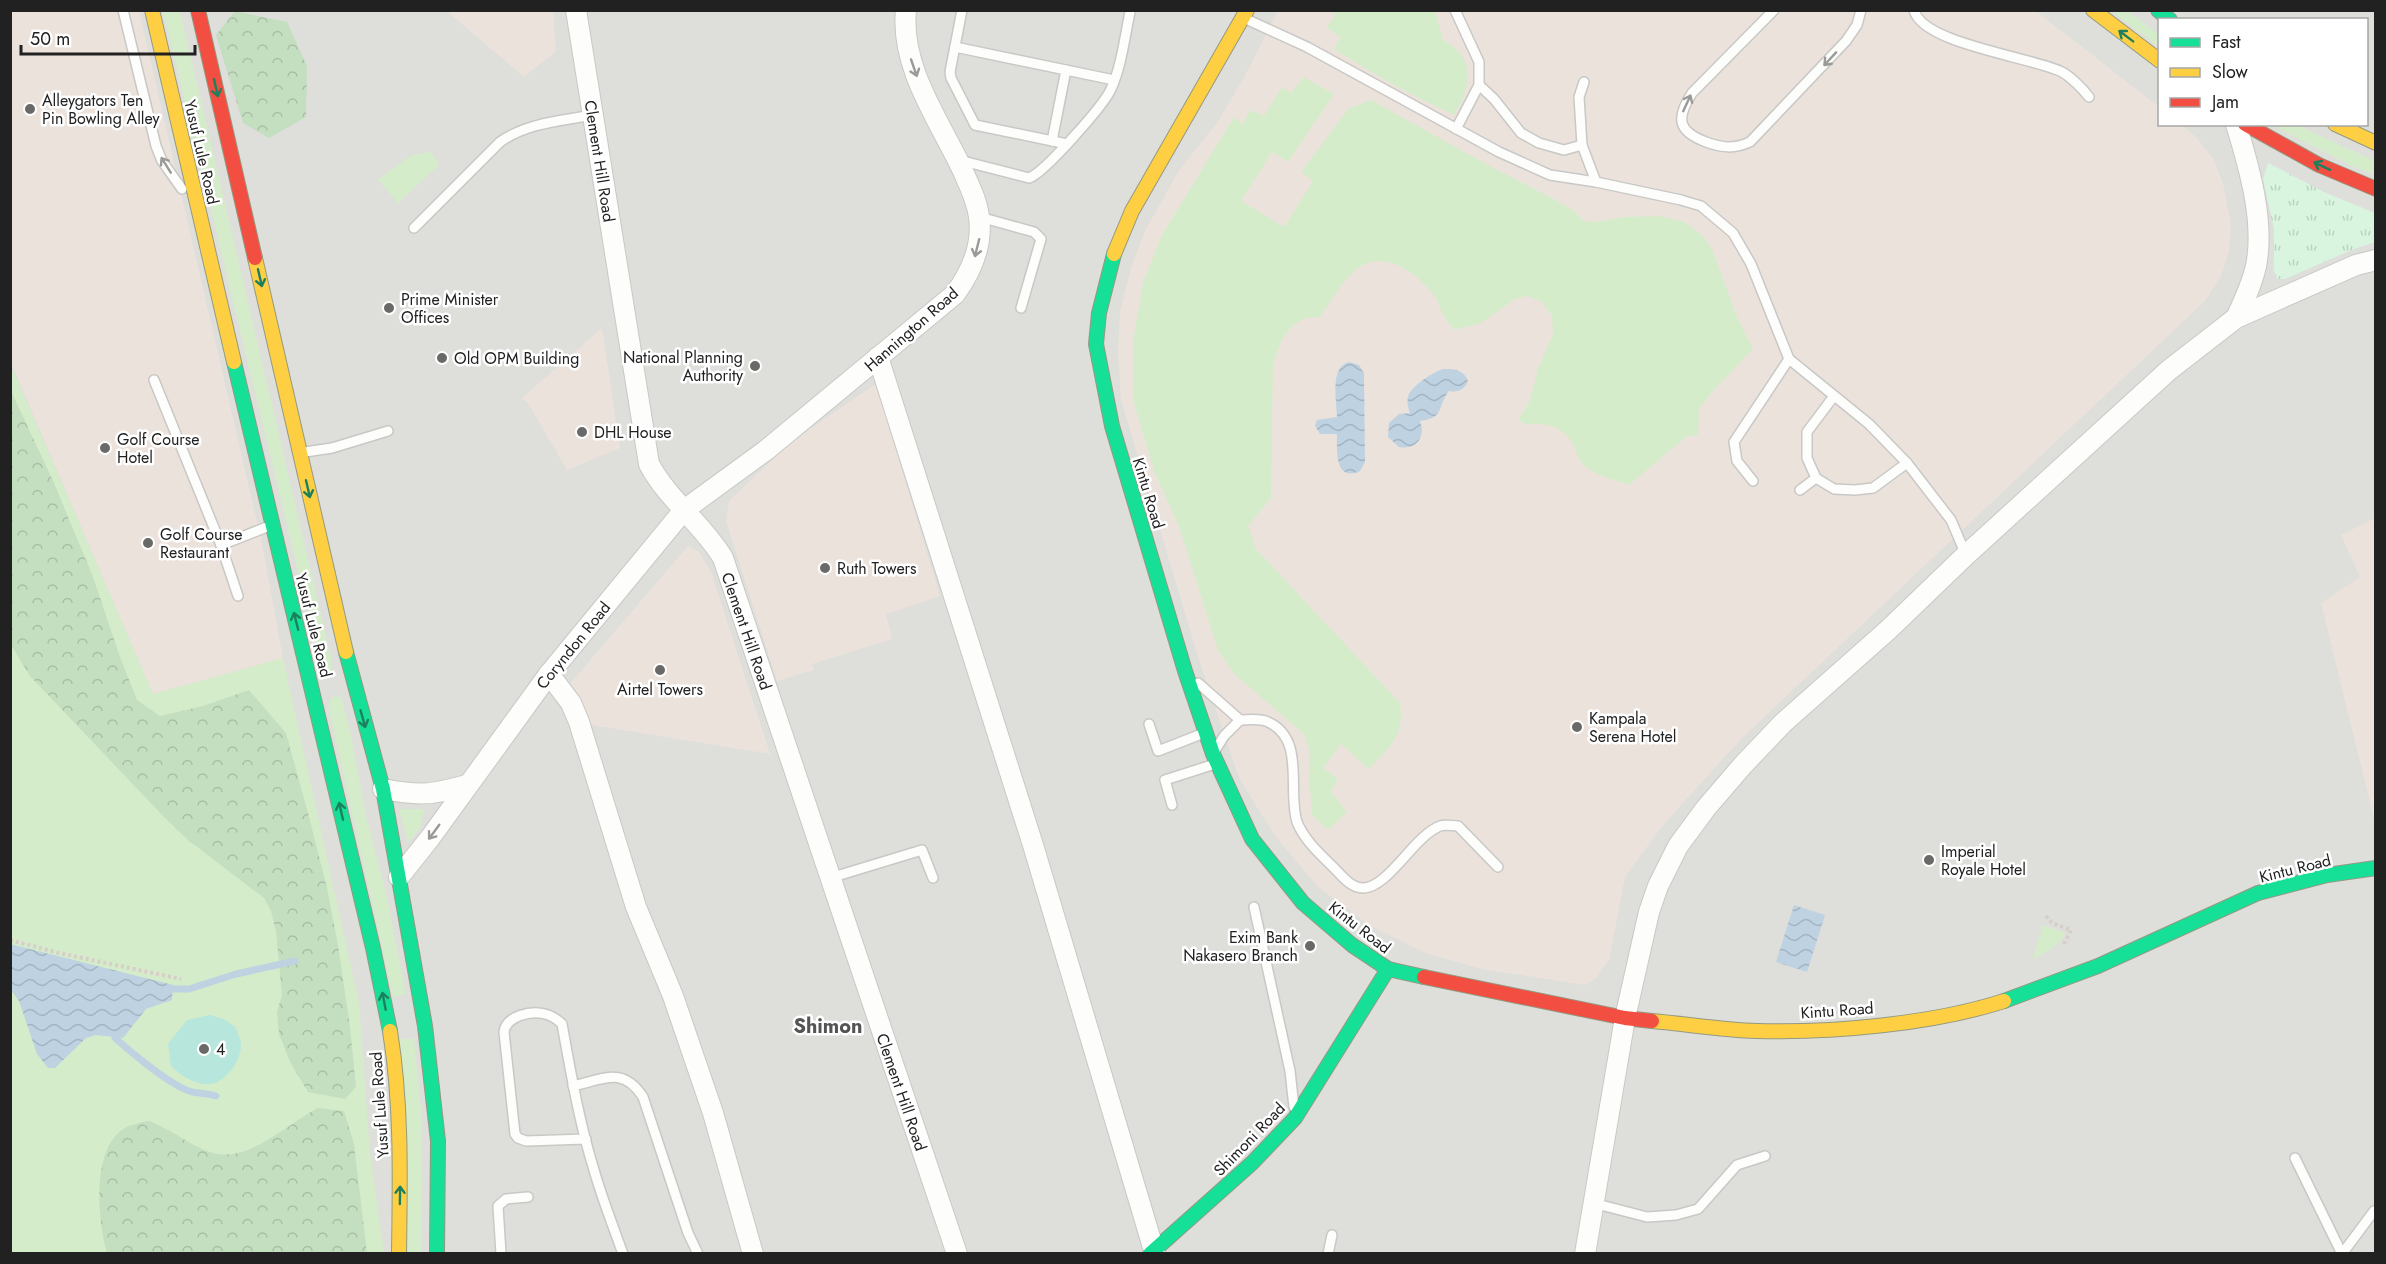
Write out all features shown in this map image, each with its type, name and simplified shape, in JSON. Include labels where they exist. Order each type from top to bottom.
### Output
[{"type":"main road","name":"Yusuf Lule Road","points":[[152,10],[272,525],[318,689],[389,1028],[395,1063],[400,1147],[399,1254]]},
{"type":"main road","name":"Yusuf Lule Road","points":[[198,10],[300,453],[347,680],[383,789],[421,989],[438,1141],[437,1254]]},
{"type":"main road","points":[[2093,10],[2158,59]]},
{"type":"main road","name":"Kintu Road","points":[[1245,14],[1132,210],[1115,249],[1106,279],[1096,344],[1112,426],[1185,671],[1215,759],[1252,839],[1303,903],[1352,945],[1388,969],[1625,1018],[1757,1031],[1849,1028],[1948,1015],[1991,1005],[2038,990],[2098,966],[2258,893],[2327,875],[2376,868]]},
{"type":"main road","points":[[2249,126],[2319,165],[2376,189]]},
{"type":"main road","points":[[2339,126],[2376,143]]},
{"type":"main road","name":"Shimoni Road","points":[[1153,1253],[1252,1163],[1295,1118],[1388,969]]},
{"type":"main road","points":[[389,1028],[425,1026]]},
{"type":"street","name":"Clement Hill Road","points":[[576,10],[649,464],[658,480],[713,541],[723,558],[957,1254]]},
{"type":"street","name":"Hannington Road","points":[[684,510],[765,451],[956,294],[973,265],[979,239],[980,218],[975,196],[927,101],[915,71],[907,45],[906,10]]},
{"type":"street","points":[[2236,318],[2248,293],[2256,265],[2257,238],[2252,185],[2237,126]]},
{"type":"street","points":[[1585,1254],[1625,1018],[1649,912],[1658,886],[1678,846],[1706,808],[1783,723],[1888,630],[1966,555],[2169,370],[2236,318],[2356,265],[2376,260]]},
{"type":"street","points":[[878,357],[1033,845],[1153,1253]]},
{"type":"street","name":"Coryndon Road","points":[[467,785],[549,674],[684,510]]},
{"type":"street","points":[[549,674],[571,703],[579,722],[636,907],[672,996],[713,1113],[753,1254]]},
{"type":"street","points":[[383,789],[415,795],[436,793],[467,785]]},
{"type":"street","points":[[399,877],[467,785]]},
{"type":"lane","points":[[123,10],[156,146],[162,161],[200,213]]},
{"type":"lane","points":[[962,10],[951,78],[975,125],[1066,144]]},
{"type":"lane","points":[[1455,10],[1479,62],[1479,85],[1456,129]]},
{"type":"lane","points":[[1774,10],[1692,93],[1684,104],[1681,119],[1683,127],[1690,136],[1720,148],[1740,147],[1750,142],[1846,41],[1857,25],[1861,10]]},
{"type":"lane","points":[[1914,10],[1920,21],[1940,34],[2062,72],[2084,90],[2089,98]]},
{"type":"lane","points":[[957,159],[1029,178],[1038,174],[1106,97],[1114,80],[1130,12]]},
{"type":"lane","points":[[1245,14],[1498,152],[1550,175],[1596,182],[1701,206],[1733,233],[1751,264],[1789,359],[1869,424],[1907,463],[1952,520],[1966,555]]},
{"type":"lane","points":[[955,48],[1114,80]]},
{"type":"lane","points":[[1052,141],[1066,70]]},
{"type":"lane","points":[[1584,82],[1579,97],[1582,145],[1596,182]]},
{"type":"lane","points":[[1479,85],[1494,99],[1521,133],[1539,143],[1564,150],[1582,145]]},
{"type":"lane","points":[[414,228],[500,142],[513,132],[529,126],[593,115]]},
{"type":"lane","points":[[980,218],[1034,232],[1041,239],[1021,308]]},
{"type":"lane","points":[[1753,481],[1737,461],[1734,442],[1789,359]]},
{"type":"lane","points":[[154,380],[221,545],[238,596]]},
{"type":"lane","points":[[1834,396],[1807,432],[1807,458],[1816,477],[1834,489],[1873,488],[1907,463]]},
{"type":"lane","points":[[300,453],[332,448],[388,431]]},
{"type":"lane","points":[[1800,490],[1816,477]]},
{"type":"lane","points":[[221,545],[272,525]]},
{"type":"lane","points":[[1185,671],[1240,720],[1266,720],[1279,729],[1292,755],[1294,804],[1298,823],[1314,847],[1351,885],[1363,888],[1376,885],[1427,833],[1442,825],[1458,826],[1498,867]]},
{"type":"lane","points":[[1172,805],[1165,780],[1215,759],[1224,736],[1240,720]]},
{"type":"lane","points":[[1149,724],[1158,751],[1206,732]]},
{"type":"lane","points":[[830,879],[922,850],[933,878]]},
{"type":"lane","points":[[1254,907],[1290,1071],[1295,1118]]},
{"type":"lane","points":[[586,1139],[526,1141],[515,1134],[504,1032],[505,1026],[512,1018],[542,1012],[555,1017],[562,1024],[573,1086],[594,1170],[623,1254]]},
{"type":"lane","points":[[573,1086],[614,1077],[626,1078],[634,1084],[643,1097],[687,1233],[698,1254]]},
{"type":"lane","points":[[1593,1203],[1647,1217],[1698,1209],[1737,1165],[1765,1156]]},
{"type":"lane","points":[[2295,1158],[2342,1254],[2374,1211]]},
{"type":"lane","points":[[501,1254],[498,1206],[506,1199],[528,1197]]},
{"type":"lane","points":[[1328,1254],[1332,1235]]},
{"type":"path","points":[[2046,916],[2052,923],[2071,930],[2063,946]]},
{"type":"path","points":[[10,940],[181,979]]},
{"type":"shaded area","points":[[10,11],[2375,11],[2375,1253],[11,1253]]},
{"type":"shaded area","points":[[10,11],[139,11],[262,544],[283,658],[153,694],[11,363]]},
{"type":"shaded area","points":[[447,11],[553,11],[556,51],[524,77]]},
{"type":"shaded area","points":[[1278,11],[2036,11],[2158,106],[2158,126],[2183,126],[2197,138],[2214,160],[2223,184],[2231,225],[2229,251],[2222,274],[2205,301],[1741,739],[1663,825],[1625,877],[1609,960],[1596,978],[1585,985],[1482,969],[1423,952],[1369,925],[1317,886],[1276,837],[1240,780],[1200,663],[1121,400],[1118,353],[1120,312],[1131,268],[1146,229],[1178,172],[1219,120]]},
{"type":"shaded area","points":[[602,328],[620,448],[567,470],[529,405],[522,398]]},
{"type":"shaded area","points":[[876,384],[940,596],[886,614],[892,639],[812,664],[814,670],[777,681],[726,521],[729,501],[791,442]]},
{"type":"shaded area","points":[[2375,518],[2375,823],[2321,603],[2360,577],[2341,535]]},
{"type":"shaded area","points":[[688,546],[699,552],[711,572],[770,754],[586,724],[570,684]]},
{"type":"shaded area","name":"4","points":[[210,1015],[224,1019],[235,1027],[241,1045],[238,1058],[227,1075],[216,1082],[204,1084],[189,1079],[171,1066],[168,1044],[187,1020]]},
{"type":"green space","points":[[163,11],[180,11],[331,658],[331,672],[323,675]]},
{"type":"green space","points":[[235,11],[287,22],[307,66],[306,117],[269,138],[243,123],[216,35]]},
{"type":"green space","points":[[1329,11],[1435,11],[1443,40],[1462,55],[1468,73],[1465,94],[1454,115],[1393,84],[1334,49],[1340,37],[1326,27],[1336,15]]},
{"type":"green space","points":[[2111,11],[2128,11],[2158,34],[2158,46]]},
{"type":"green space","points":[[1304,77],[1334,94],[1288,162],[1272,152],[1241,201],[1284,227],[1313,181],[1301,172],[1349,108],[1371,100],[1559,202],[1574,211],[1584,221],[1597,222],[1624,217],[1658,216],[1684,222],[1702,235],[1712,249],[1737,317],[1753,349],[1699,409],[1698,435],[1686,437],[1629,485],[1598,474],[1585,466],[1568,436],[1557,428],[1539,424],[1526,425],[1518,420],[1530,401],[1538,368],[1553,334],[1552,316],[1542,302],[1527,296],[1515,299],[1481,323],[1454,330],[1443,315],[1435,296],[1420,280],[1394,264],[1374,261],[1352,273],[1320,317],[1301,320],[1288,331],[1273,364],[1271,498],[1248,526],[1256,549],[1400,703],[1401,715],[1398,733],[1394,740],[1369,769],[1341,744],[1323,768],[1338,779],[1331,792],[1347,812],[1328,830],[1312,815],[1310,752],[1304,734],[1234,674],[1218,650],[1179,527],[1155,473],[1133,400],[1134,336],[1143,282],[1162,235],[1234,117],[1243,124],[1250,110],[1264,116],[1282,87],[1291,93]]},
{"type":"green space","points":[[2273,126],[2299,126],[2375,161],[2375,175],[2354,167]]},
{"type":"green space","points":[[432,152],[439,165],[398,203],[378,180],[411,155]]},
{"type":"green space","points":[[2268,163],[2324,192],[2375,213],[2375,242],[2285,279],[2277,279],[2274,270],[2274,229],[2263,179]]},
{"type":"green space","points":[[10,363],[153,694],[283,658],[359,1003],[370,1153],[384,1253],[11,1253]]},
{"type":"green space","points":[[10,389],[54,483],[93,577],[137,700],[160,716],[203,706],[249,690],[286,733],[327,888],[338,945],[356,1087],[345,1099],[308,1092],[290,1062],[279,1034],[277,1012],[282,995],[276,931],[271,911],[264,898],[188,840],[165,818],[30,676],[11,645]]},
{"type":"green space","points":[[332,697],[341,697],[350,729],[366,816],[386,893],[406,994],[393,997],[328,706]]},
{"type":"green space","points":[[399,809],[424,809],[420,829],[408,842]]},
{"type":"green space","points":[[2043,925],[2065,933],[2055,946],[2032,961]]},
{"type":"green space","points":[[400,1039],[414,1039],[422,1119],[422,1253],[407,1253]]},
{"type":"green space","points":[[318,1108],[344,1111],[354,1144],[367,1253],[107,1253],[99,1200],[100,1179],[110,1143],[121,1131],[149,1121],[206,1151],[224,1155],[233,1154],[255,1147]]},
{"type":"water","points":[[1349,362],[1359,365],[1364,373],[1365,462],[1360,471],[1352,473],[1341,469],[1337,434],[1320,434],[1315,426],[1317,420],[1337,417],[1336,377],[1343,365]]},
{"type":"water","points":[[1444,369],[1462,372],[1468,381],[1467,384],[1458,391],[1449,391],[1437,414],[1420,421],[1421,437],[1415,444],[1399,447],[1388,437],[1389,423],[1399,414],[1410,413],[1409,394],[1430,375]]},
{"type":"water","points":[[1794,905],[1825,915],[1807,972],[1776,962]]},
{"type":"water","points":[[10,944],[173,985],[172,1000],[146,1009],[123,1038],[96,1035],[86,1038],[55,1068],[48,1068],[37,1054],[19,1001],[11,990]]},
{"type":"waterway","points":[[173,989],[189,989],[236,974],[295,961]]},
{"type":"waterway","points":[[115,1038],[171,1082],[192,1092],[216,1096]]},
{"type":"traffic: fast","points":[[2158,10],[2168,18]]},
{"type":"traffic: fast","points":[[1114,254],[1099,313],[1096,344],[1112,426],[1185,671],[1213,754],[1252,839],[1303,903],[1352,945],[1388,969],[1424,977]]},
{"type":"traffic: fast","points":[[234,362],[373,948],[390,1031]]},
{"type":"traffic: fast","points":[[346,652],[383,789],[425,1026],[438,1141],[437,1254]]},
{"type":"traffic: fast","points":[[2004,1001],[2098,966],[2258,893],[2327,875],[2376,868]]},
{"type":"traffic: fast","points":[[1150,1254],[1252,1163],[1295,1118],[1388,969]]},
{"type":"traffic: slow","points":[[152,10],[234,362]]},
{"type":"traffic: slow","points":[[1114,254],[1132,211],[1247,10]]},
{"type":"traffic: slow","points":[[2093,10],[2158,59]]},
{"type":"traffic: slow","points":[[2339,126],[2376,143]]},
{"type":"traffic: slow","points":[[255,258],[346,652]]},
{"type":"traffic: slow","points":[[1652,1021],[1744,1030],[1817,1030],[1914,1021],[1946,1016],[2004,1001]]},
{"type":"traffic: slow","points":[[390,1031],[397,1087],[400,1170],[399,1254]]},
{"type":"traffic: jam","points":[[198,10],[255,258]]},
{"type":"traffic: jam","points":[[2249,126],[2319,165],[2376,189]]},
{"type":"traffic: jam","points":[[1424,977],[1625,1018],[1652,1021]]},
{"type":"place","name":"Alleygators Ten Pin Bowling Alley","points":[[30,109]]},
{"type":"place","name":"Prime Minister Offices","points":[[389,308]]},
{"type":"place","name":"Old OPM Building","points":[[442,358]]},
{"type":"place","name":"National Planning Authority","points":[[755,366]]},
{"type":"place","name":"DHL House","points":[[582,432]]},
{"type":"place","name":"Golf Course Hotel","points":[[105,448]]},
{"type":"place","name":"Golf Course Restaurant","points":[[148,543]]},
{"type":"place","name":"Ruth Towers","points":[[825,568]]},
{"type":"place","name":"Airtel Towers","points":[[660,670]]},
{"type":"place","name":"Kampala Serena Hotel","points":[[1577,727]]},
{"type":"place","name":"Imperial Royale Hotel","points":[[1929,860]]},
{"type":"place","name":"Exim Bank Nakasero Branch","points":[[1310,946]]},
{"type":"place","name":"4","points":[[204,1049]]},
{"type":"district","name":"Shimon","points":[[828,1026]]}]
